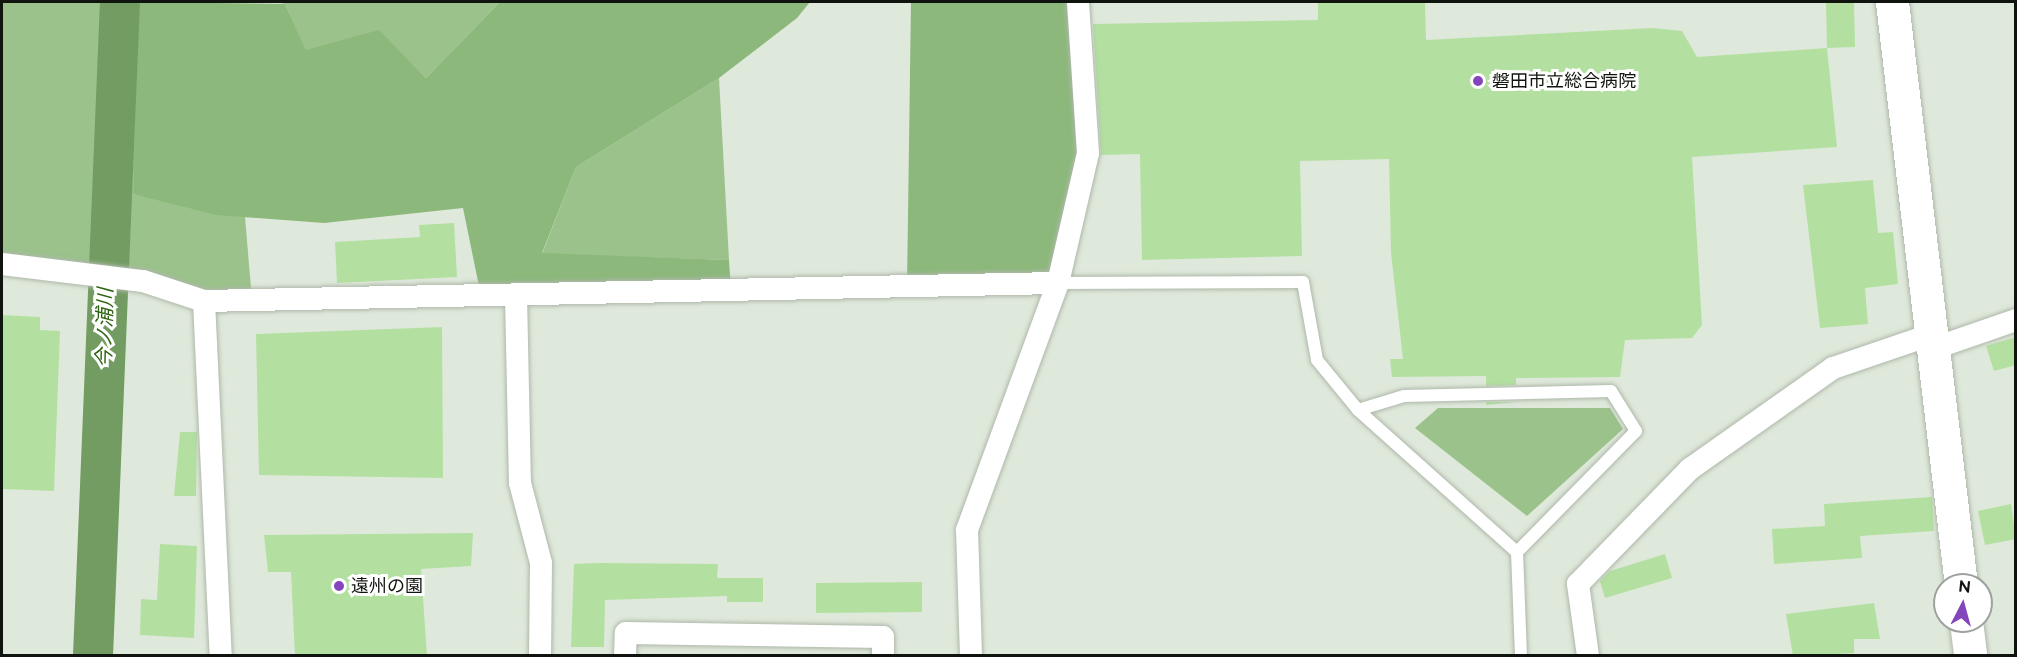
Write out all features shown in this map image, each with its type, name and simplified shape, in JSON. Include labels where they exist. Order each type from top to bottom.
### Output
[{"type":"street","points":[[971,656],[967,530],[1058,283],[1088,153],[1078,2]]},
{"type":"street","points":[[1892,2],[1960,573]]},
{"type":"street","points":[[2,264],[92,272],[143,281],[204,301],[1058,283]]},
{"type":"street","points":[[516,295],[520,483],[542,563],[540,656]]},
{"type":"street","points":[[204,301],[221,656]]},
{"type":"street","points":[[1588,656],[1578,584],[1690,469],[1833,368],[2016,320]]},
{"type":"street","points":[[625,656],[626,633],[883,637],[883,656]]},
{"type":"street","points":[[1967,633],[1970,656]]},
{"type":"lane","points":[[1058,283],[1303,282],[1317,360],[1358,410],[1517,552],[1521,656]]},
{"type":"lane","points":[[1358,410],[1404,396],[1611,391],[1636,431],[1517,552]]},
{"type":"green space","points":[[2,2],[141,2],[133,194],[245,217],[252,300],[2,265]]},
{"type":"green space","points":[[138,2],[285,4],[306,50],[379,30],[426,78],[500,2],[810,2],[797,18],[719,78],[576,167],[542,253],[729,260],[731,290],[481,296],[463,208],[324,223],[217,215],[133,194]]},
{"type":"green space","points":[[276,2],[500,2],[426,78],[379,31],[306,51],[285,4]]},
{"type":"green space","points":[[911,2],[1070,2],[1088,153],[1058,283],[907,286]]},
{"type":"green space","points":[[719,78],[729,260],[542,254],[576,167]]},
{"type":"green space","points":[[1438,408],[1610,408],[1623,429],[1527,516],[1415,428]]},
{"type":"building","points":[[1318,2],[1425,2],[1426,40],[1653,28],[1682,31],[1697,57],[1827,48],[1837,147],[1692,157],[1702,325],[1692,338],[1625,340],[1620,377],[1516,378],[1516,385],[1486,386],[1486,376],[1392,377],[1390,359],[1403,359],[1391,253],[1389,159],[1300,161],[1302,256],[1142,260],[1140,154],[1101,155],[1093,24],[1318,20]]},
{"type":"building","points":[[1826,2],[1854,2],[1855,47],[1827,48]]},
{"type":"building","points":[[1873,180],[1878,233],[1893,232],[1898,284],[1865,288],[1868,324],[1820,328],[1803,185]]},
{"type":"building","points":[[454,223],[457,277],[337,283],[335,242],[420,237],[419,225]]},
{"type":"building","points":[[2,315],[40,317],[40,330],[60,331],[54,491],[2,489]]},
{"type":"building","points":[[442,327],[443,478],[259,475],[256,334]]},
{"type":"building","points":[[2016,337],[2016,365],[1994,371],[1986,346]]},
{"type":"building","points":[[1486,402],[1515,402],[1486,405]]},
{"type":"building","points":[[180,432],[197,432],[196,496],[174,496]]},
{"type":"building","points":[[1932,497],[1934,531],[1860,536],[1862,558],[1774,564],[1772,529],[1825,526],[1824,504]]},
{"type":"building","points":[[2011,504],[2016,539],[1985,545],[1978,511]]},
{"type":"building","name":"遠州の園","points":[[473,533],[471,566],[421,569],[427,656],[295,656],[291,572],[268,572],[264,535]]},
{"type":"building","points":[[160,544],[197,546],[194,638],[140,635],[141,599],[157,600]]},
{"type":"building","points":[[1665,554],[1672,578],[1605,598],[1600,581],[1610,571]]},
{"type":"building","points":[[574,564],[718,564],[717,578],[763,578],[763,602],[727,602],[727,596],[605,600],[604,647],[571,647]]},
{"type":"building","points":[[922,582],[922,612],[816,613],[816,583]]},
{"type":"building","points":[[1874,603],[1880,639],[1854,639],[1854,653],[1793,656],[1786,614]]},
{"type":"waterway","name":"今ノ浦川","points":[[93,656],[120,2]]},
{"type":"place","name":"磐田市立総合病院","points":[[1478,81]]},
{"type":"place","name":"遠州の園","points":[[339,586]]}]
